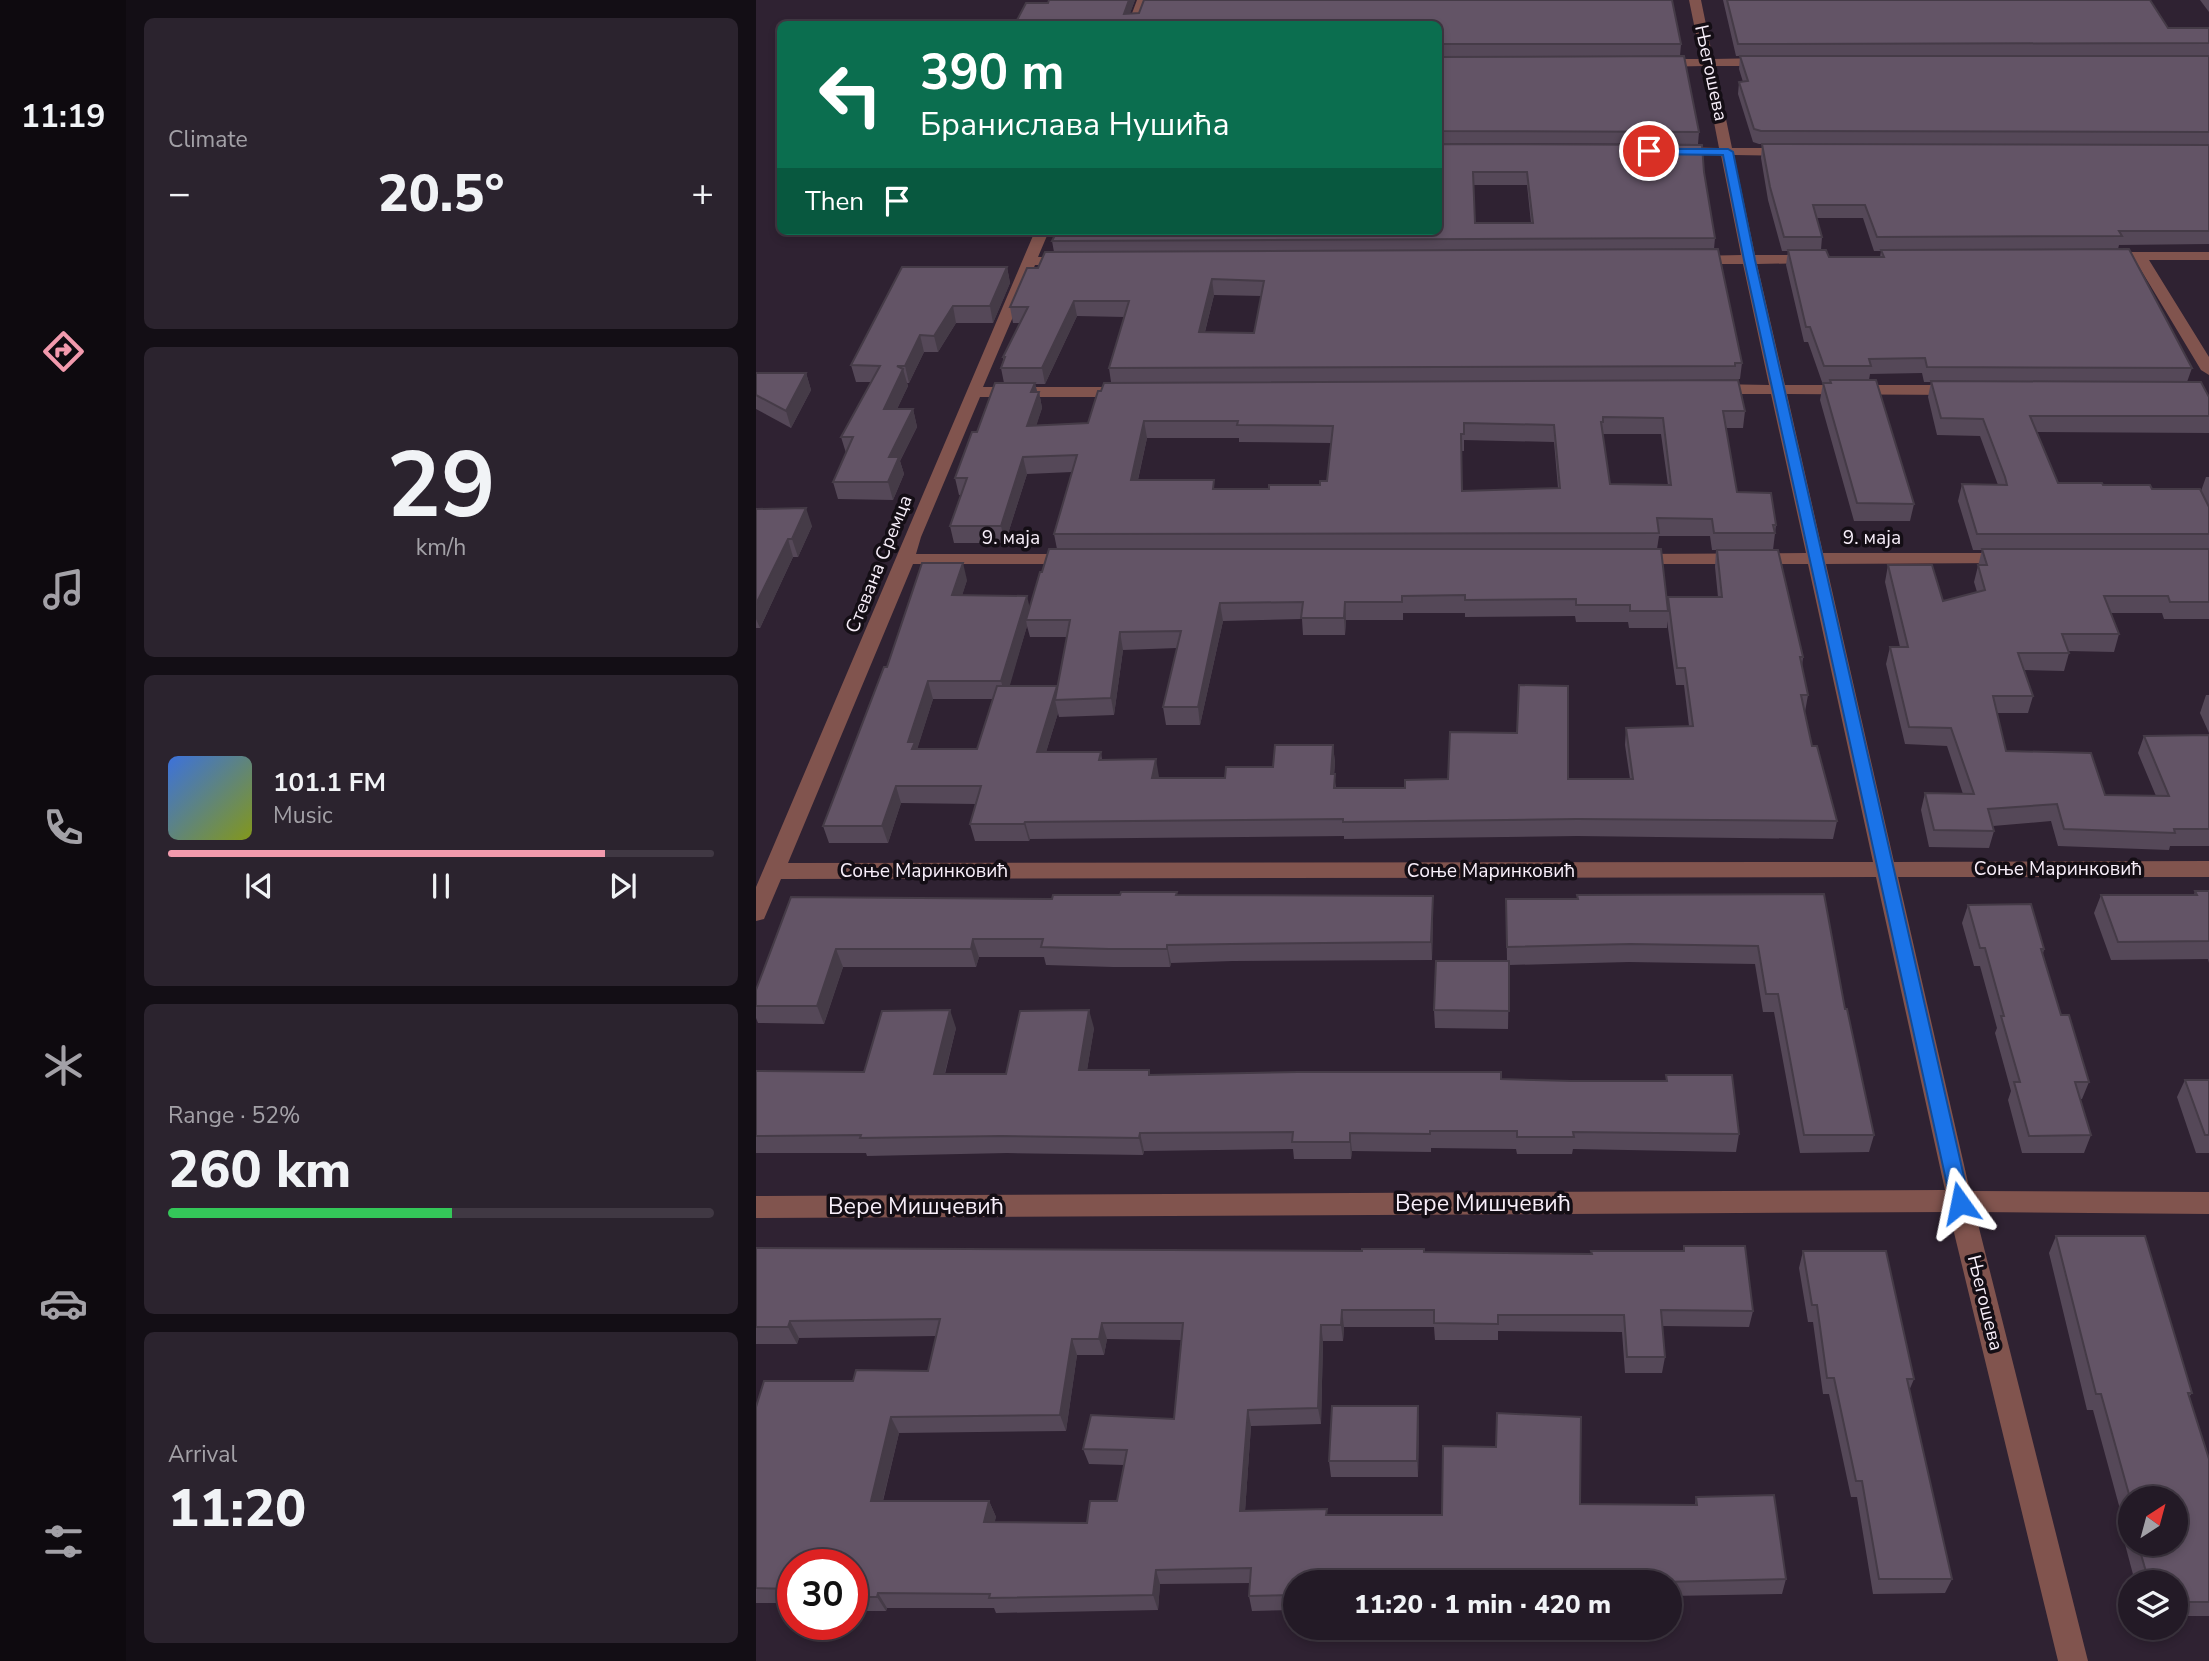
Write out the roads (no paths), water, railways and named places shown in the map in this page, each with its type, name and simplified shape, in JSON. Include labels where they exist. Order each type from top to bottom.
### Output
[{"type":"street","points":[[1134,21],[1143,0]]},
{"type":"street","name":"Његошева","points":[[1695,0],[1749,260],[1888,871],[1960,1203],[2073,1661]]},
{"type":"street","points":[[1641,63],[1778,62]]},
{"type":"street","points":[[1659,151],[1810,152]]},
{"type":"street","name":"Стевана Сремца","points":[[756,913],[1040,235]]},
{"type":"street","points":[[2097,256],[2209,256]]},
{"type":"street","points":[[2139,256],[2209,370]]},
{"type":"street","points":[[1680,260],[1833,259]]},
{"type":"street","points":[[1030,261],[1085,261]]},
{"type":"street","points":[[1698,389],[1974,390]]},
{"type":"street","points":[[974,392],[1147,392]]},
{"type":"street","name":"9. маја","points":[[1611,559],[2028,558]]},
{"type":"street","name":"9. маја","points":[[905,559],[1085,559]]},
{"type":"street","name":"Соње Маринковић","points":[[774,872],[2209,869]]},
{"type":"street","name":"Вере Мишчевић","points":[[756,1207],[2209,1203]]}]
